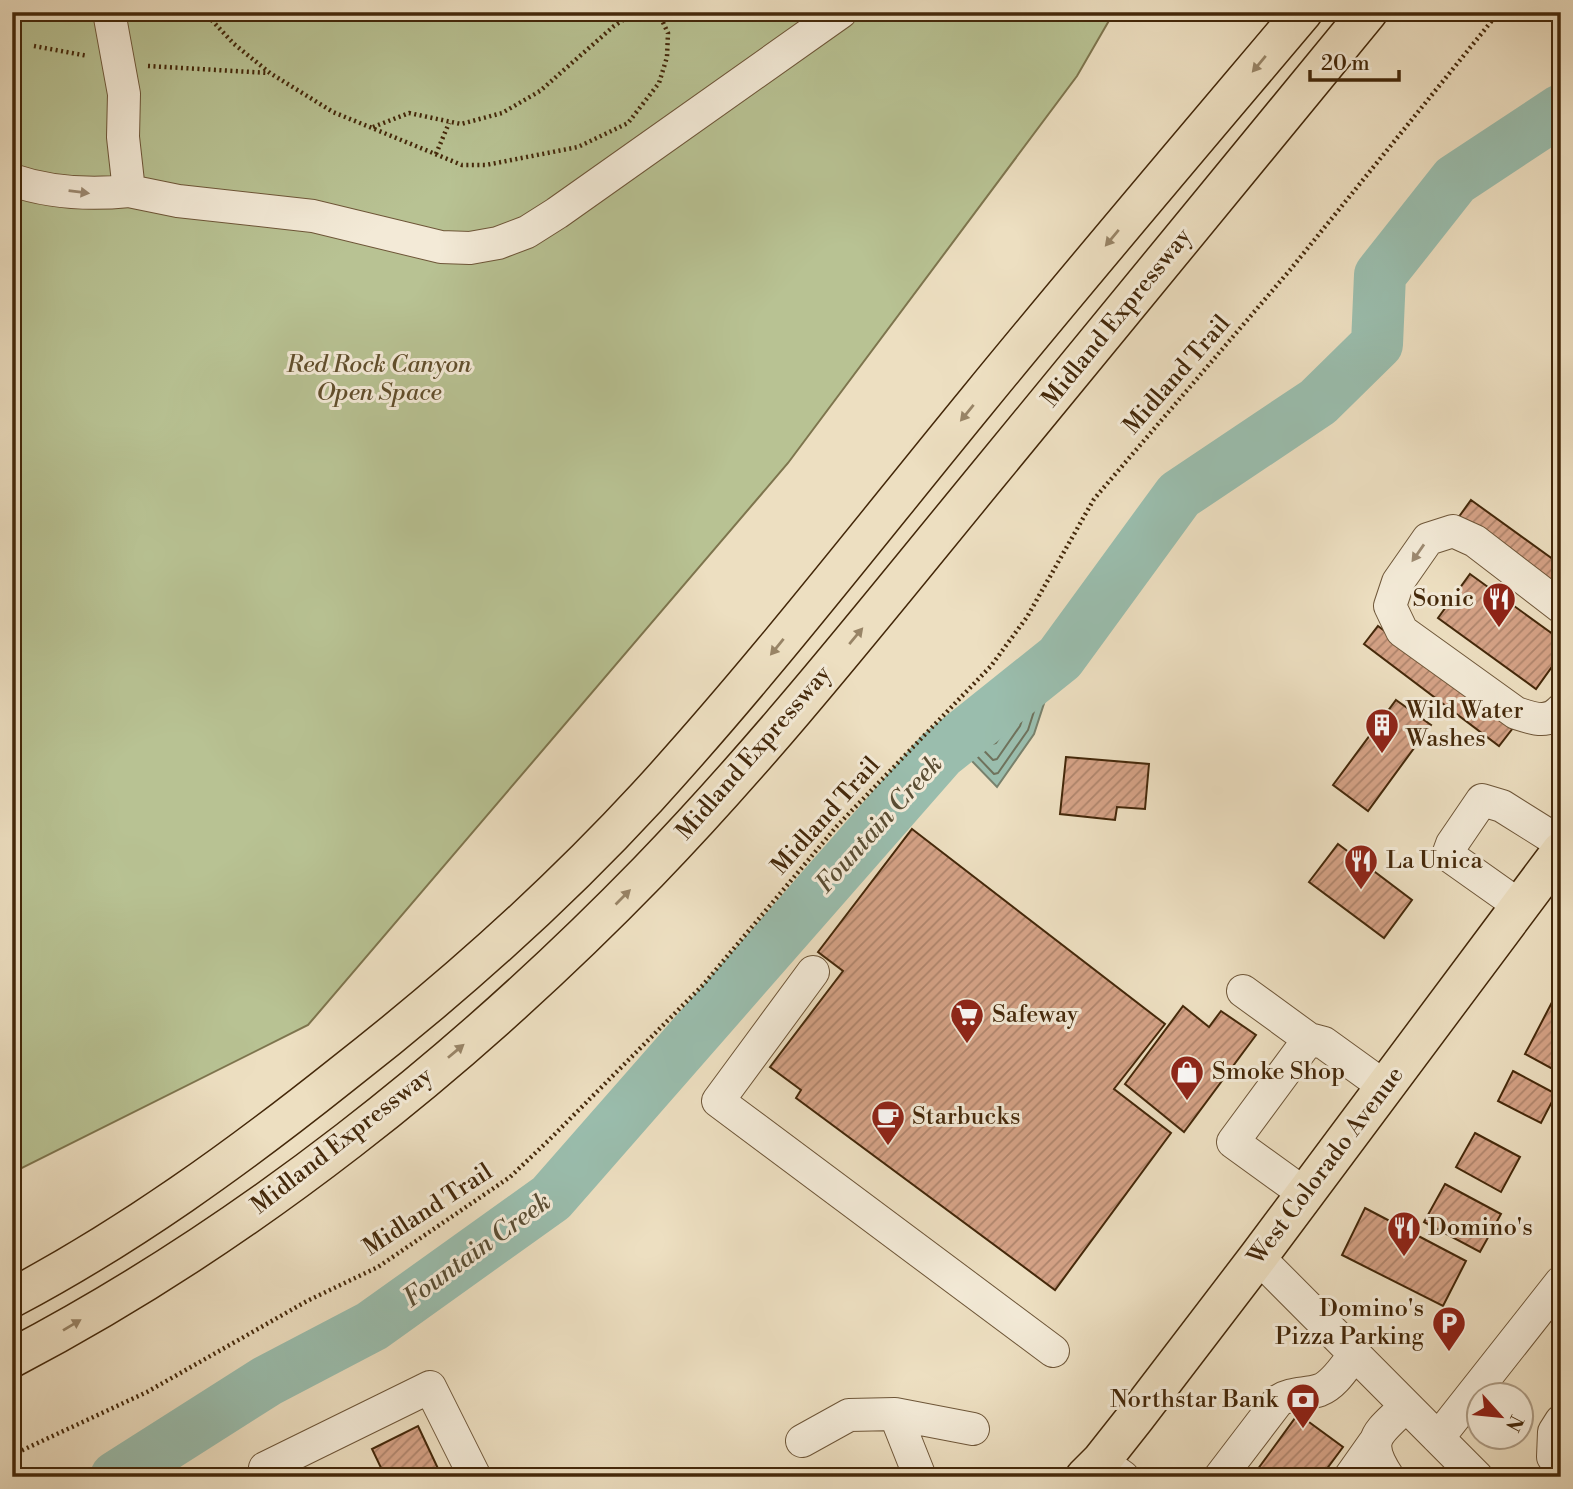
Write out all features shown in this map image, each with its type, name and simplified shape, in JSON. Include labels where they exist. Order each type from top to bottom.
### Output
[{"type":"main road","points":[[12,1298],[98,1249],[241,1154],[421,1012],[584,862],[646,798],[757,671],[1024,343],[1303,12]]},
{"type":"main road","name":"Midland Expressway","points":[[12,1358],[74,1324],[182,1258],[314,1166],[368,1125],[504,1010],[622,898],[715,799],[853,639],[1368,12]]},
{"type":"main road","name":"West Colorado Avenue","points":[[1103,1472],[1258,1257],[1560,850]]},
{"type":"street","points":[[109,12],[124,94],[123,137],[129,191]]},
{"type":"street","points":[[12,180],[27,185],[94,194],[129,191],[178,201],[313,216],[441,247],[470,248],[498,243],[527,232],[557,213],[841,12]]},
{"type":"street","points":[[1561,607],[1475,541],[1452,531],[1427,539],[1398,582],[1390,606],[1402,631],[1516,713],[1538,720],[1556,715],[1561,710]]},
{"type":"street","points":[[1520,906],[1448,855],[1452,844],[1482,800],[1502,806],[1560,850]]},
{"type":"street","points":[[813,972],[718,1101],[1053,1351]]},
{"type":"street","points":[[1243,991],[1309,1040],[1324,1043],[1385,1087]]},
{"type":"street","points":[[1305,1194],[1233,1142],[1309,1040]]},
{"type":"street","points":[[1258,1257],[1477,1477]]},
{"type":"street","points":[[1438,1438],[1561,1282]]},
{"type":"street","points":[[1220,1477],[1278,1401],[1287,1395],[1322,1389],[1329,1385],[1355,1354]]},
{"type":"street","points":[[270,1477],[265,1468],[430,1387],[475,1477]]},
{"type":"street","points":[[1350,1477],[1377,1436],[1406,1406]]},
{"type":"street","points":[[802,1441],[849,1415],[895,1414],[973,1429]]},
{"type":"street","points":[[895,1414],[920,1477]]},
{"type":"street","points":[[1561,1421],[1554,1433],[1553,1457],[1561,1466]]},
{"type":"street","points":[[1374,1443],[1375,1452],[1388,1477]]},
{"type":"path","points":[[204,12],[234,44],[270,73],[333,112],[462,165],[486,166],[578,147],[628,123],[659,83],[667,57],[668,33],[658,12]]},
{"type":"path","points":[[372,127],[409,113],[461,124],[502,113],[540,92],[614,26],[635,12]]},
{"type":"path","name":"Midland Trail","points":[[12,1455],[147,1392],[319,1295],[378,1267],[510,1177],[548,1141],[702,985],[837,826],[991,666],[1027,617],[1094,499],[1290,270],[1499,12]]},
{"type":"path","points":[[436,154],[449,123]]},
{"type":"green space","name":"Red Rock Canyon Open Space","points":[[12,12],[1114,12],[1077,76],[788,463],[308,1025],[12,1173]]},
{"type":"water","points":[[1039,660],[1054,673],[1034,734],[997,787],[942,730],[991,684]]},
{"type":"building","points":[[1471,500],[1561,565],[1561,592],[1458,518]]},
{"type":"building","name":"Sonic","points":[[1470,574],[1561,640],[1561,669],[1554,664],[1536,689],[1438,618]]},
{"type":"building","points":[[1378,626],[1513,728],[1499,746],[1364,644]]},
{"type":"building","name":"Wild Water Washes","points":[[1396,700],[1431,725],[1368,811],[1333,785]]},
{"type":"building","points":[[1066,757],[1149,764],[1145,809],[1117,807],[1115,820],[1060,814]]},
{"type":"building","name":"Safeway","points":[[912,829],[1165,1024],[1114,1089],[1171,1133],[1055,1290],[796,1098],[801,1090],[770,1067],[843,971],[818,952]]},
{"type":"building","name":"La Unica","points":[[1338,844],[1412,900],[1384,938],[1309,882]]},
{"type":"building","points":[[1561,985],[1561,1072],[1560,1073],[1525,1054]]},
{"type":"building","points":[[1183,1006],[1209,1027],[1221,1011],[1256,1035],[1184,1132],[1125,1084]]},
{"type":"building","points":[[1513,1071],[1556,1094],[1541,1123],[1498,1101]]},
{"type":"building","points":[[1475,1133],[1520,1157],[1501,1192],[1456,1167]]},
{"type":"building","points":[[1445,1184],[1501,1214],[1480,1252],[1424,1222]]},
{"type":"building","name":"Domino's","points":[[1365,1208],[1466,1261],[1443,1306],[1342,1255]]},
{"type":"building","name":"Northstar Bank","points":[[1298,1414],[1343,1447],[1326,1470],[1336,1477],[1252,1477]]},
{"type":"building","points":[[418,1426],[442,1477],[378,1477],[384,1474],[372,1449]]},
{"type":"waterway","name":"Fountain Creek","points":[[116,1477],[267,1381],[372,1326],[551,1198],[940,754],[1060,658],[1179,495],[1318,402],[1377,344],[1380,275],[1455,180],[1561,110]]},
{"type":"place","name":"Sonic","points":[[1499,629]]},
{"type":"place","name":"Wild Water Washes","points":[[1382,755]]},
{"type":"place","name":"La Unica","points":[[1361,891]]},
{"type":"place","name":"Safeway","points":[[967,1045]]},
{"type":"place","name":"Smoke Shop","points":[[1187,1102]]},
{"type":"place","name":"Starbucks","points":[[888,1147]]},
{"type":"place","name":"Domino's","points":[[1404,1258]]},
{"type":"place","name":"Domino's Pizza Parking","points":[[1449,1353]]},
{"type":"place","name":"Northstar Bank","points":[[1303,1430]]}]
